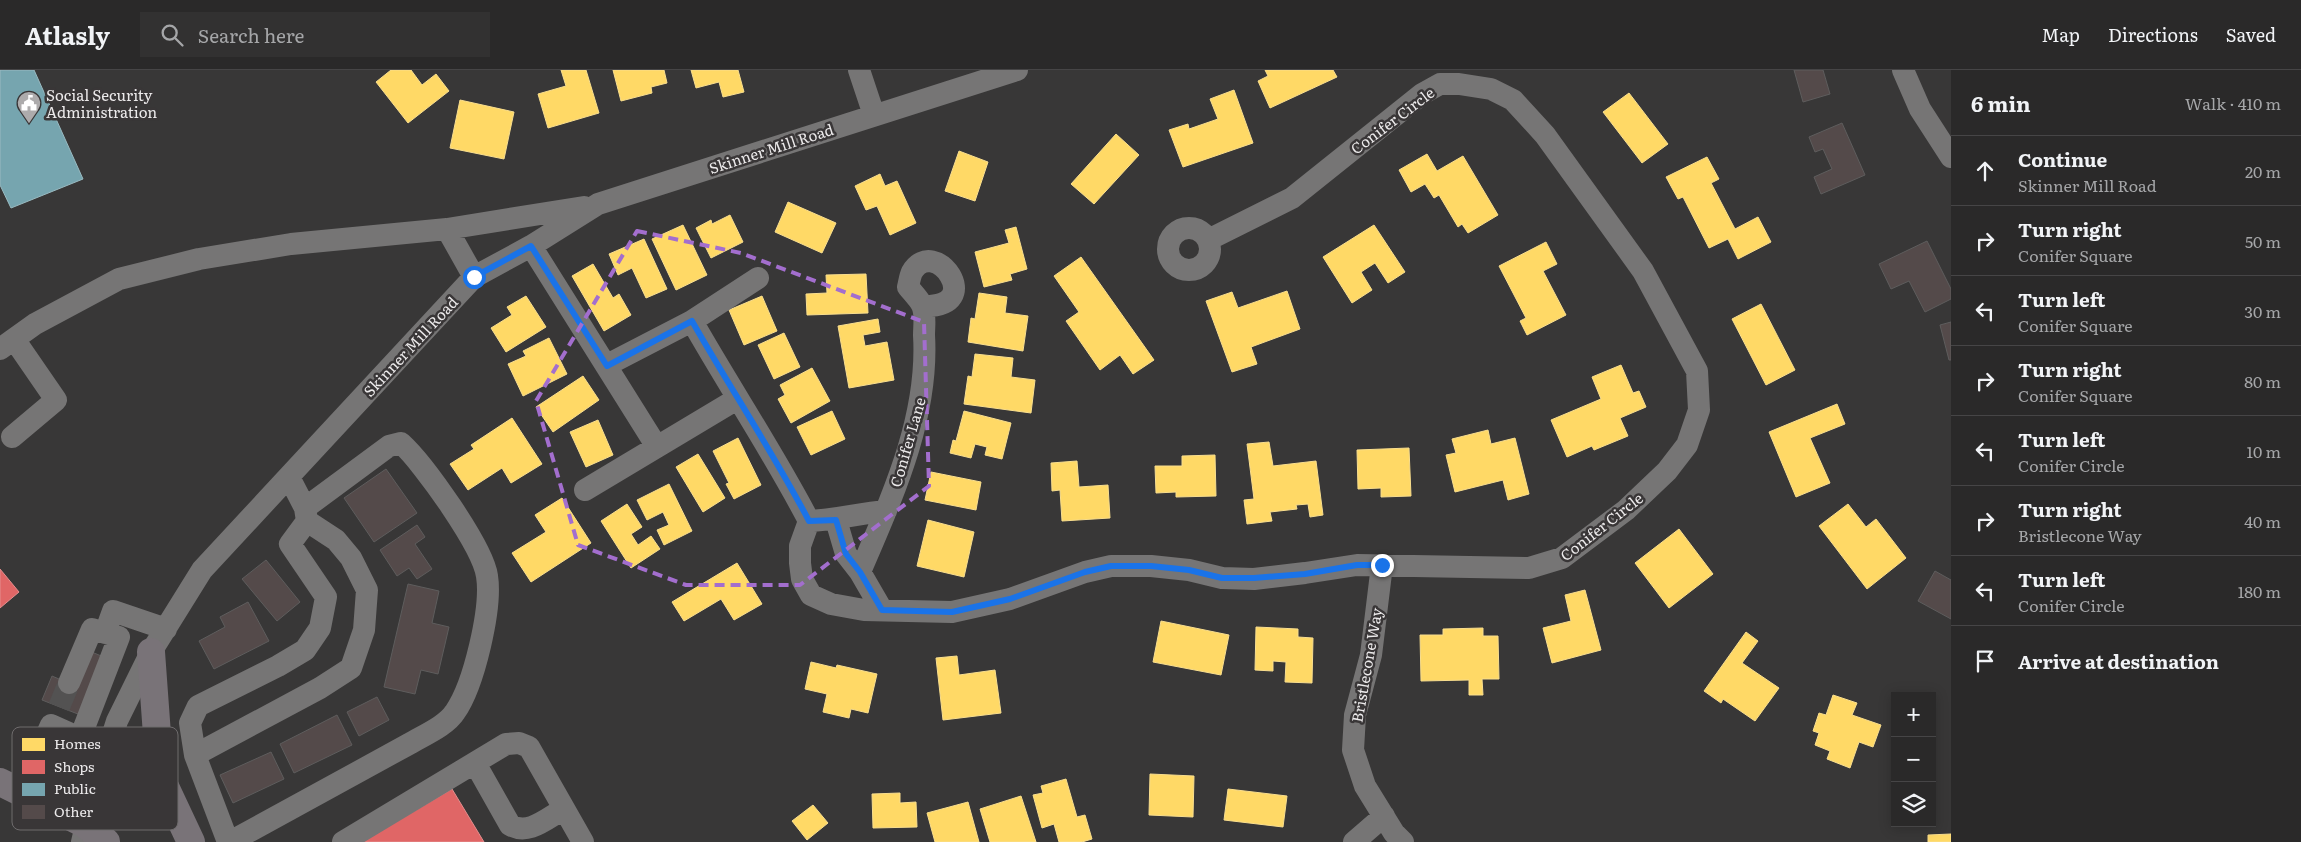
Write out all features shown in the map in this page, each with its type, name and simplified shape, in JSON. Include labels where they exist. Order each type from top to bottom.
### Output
[{"type":"main road","points":[[151,652],[156,727]]},
{"type":"main road","points":[[178,814],[191,842]]},
{"type":"main road","points":[[83,833],[106,842]]},
{"type":"street","points":[[859,70],[874,115]]},
{"type":"street","name":"Skinner Mill Road","points":[[115,727],[151,652],[202,570],[474,277],[531,246],[598,204],[1017,70]]},
{"type":"street","points":[[1903,70],[1920,109],[1951,157]]},
{"type":"street","name":"Conifer Circle","points":[[809,521],[800,546],[800,563],[802,580],[811,595],[831,604],[864,610],[952,612],[1010,599],[1085,572],[1111,566],[1151,566],[1189,570],[1222,578],[1254,578],[1305,574],[1357,565],[1529,568],[1562,558],[1626,510],[1667,471],[1687,445],[1699,410],[1697,370],[1684,344],[1643,271],[1545,135],[1513,100],[1491,90],[1459,84],[1440,84],[1422,94],[1292,198],[1208,240]]},
{"type":"street","points":[[12,437],[56,400],[7,344],[35,324],[119,279],[199,259],[291,244],[447,229],[561,212],[598,204]]},
{"type":"street","points":[[447,229],[474,277]]},
{"type":"street","points":[[531,246],[657,447]]},
{"type":"street","points":[[607,366],[692,321],[758,278]]},
{"type":"street","name":"Conifer Lane","points":[[860,572],[904,464],[923,385],[925,352],[923,306]]},
{"type":"street","points":[[692,321],[737,400],[782,470],[809,521],[836,520],[854,514],[886,511]]},
{"type":"street","points":[[585,490],[737,400]]},
{"type":"street","points":[[401,443],[415,456],[479,550],[487,576],[486,609],[480,644],[467,690],[455,713],[409,744],[229,842],[195,755],[190,723],[198,706],[278,666],[305,650],[320,628],[326,597],[290,544],[306,514],[390,446],[401,443]]},
{"type":"street","points":[[195,755],[320,688],[351,668],[364,630],[367,590],[351,558],[336,540],[306,514],[288,477]]},
{"type":"street","points":[[836,520],[846,554],[860,572],[882,610]]},
{"type":"street","name":"Bristlecone Way","points":[[1382,565],[1371,655],[1355,715],[1354,750],[1365,786],[1394,833],[1403,842]]},
{"type":"street","points":[[105,633],[113,611],[166,628]]},
{"type":"street","points":[[69,683],[92,628],[119,637],[84,727]]},
{"type":"street","points":[[48,727],[55,716],[68,727]]},
{"type":"street","points":[[343,842],[506,744],[519,743],[529,747],[583,842]]},
{"type":"street","points":[[476,763],[510,825],[519,830],[528,829],[564,809]]},
{"type":"street","points":[[1354,842],[1384,816]]},
{"type":"highlighted area","points":[[637,231],[741,253],[924,322],[929,486],[800,585],[686,585],[578,545],[536,401]]},
{"type":"building: Homes","points":[[391,70],[411,70],[422,85],[436,74],[449,91],[408,123],[376,82]]},
{"type":"building: Homes","points":[[561,70],[586,70],[599,113],[548,128],[538,94],[566,86]]},
{"type":"building: Homes","points":[[613,70],[664,70],[667,83],[651,87],[652,93],[621,101]]},
{"type":"building: Homes","points":[[691,70],[738,70],[744,92],[723,97],[719,82],[696,88]]},
{"type":"building: Homes","points":[[1265,70],[1333,70],[1337,77],[1270,108],[1258,81],[1268,76]]},
{"type":"building: Homes","points":[[1234,90],[1253,143],[1183,167],[1169,130],[1188,124],[1189,129],[1218,119],[1210,99]]},
{"type":"building: Homes","points":[[1629,93],[1668,144],[1642,163],[1603,112]]},
{"type":"building: Homes","points":[[460,100],[514,112],[504,159],[450,148]]},
{"type":"building: Homes","points":[[1116,134],[1139,155],[1094,204],[1071,184]]},
{"type":"building: Homes","points":[[959,151],[988,162],[975,201],[945,191]]},
{"type":"building: Homes","points":[[1427,154],[1437,171],[1463,156],[1498,215],[1468,233],[1462,224],[1458,227],[1439,195],[1434,198],[1425,184],[1411,192],[1399,170]]},
{"type":"building: Homes","points":[[1707,157],[1719,179],[1711,183],[1735,229],[1758,217],[1771,242],[1738,259],[1728,239],[1709,248],[1683,197],[1678,199],[1666,177]]},
{"type":"building: Homes","points":[[880,174],[885,186],[897,181],[916,223],[890,235],[877,206],[866,210],[855,186]]},
{"type":"building: Homes","points":[[788,202],[836,223],[822,253],[775,232]]},
{"type":"building: Homes","points":[[730,215],[743,242],[711,258],[696,228],[711,220],[712,224]]},
{"type":"building: Homes","points":[[683,225],[707,275],[676,290],[652,239]]},
{"type":"building: Homes","points":[[1374,225],[1405,272],[1388,283],[1375,263],[1361,272],[1372,290],[1352,303],[1323,257]]},
{"type":"building: Homes","points":[[1016,227],[1027,269],[1010,274],[1012,280],[984,287],[975,252],[1009,243],[1005,230]]},
{"type":"building: Homes","points":[[644,239],[667,289],[646,298],[632,268],[618,275],[609,254]]},
{"type":"building: Homes","points":[[1546,242],[1557,264],[1543,271],[1566,315],[1527,335],[1520,321],[1526,318],[1499,266]]},
{"type":"building: Homes","points":[[1081,257],[1154,360],[1133,374],[1120,355],[1100,370],[1066,321],[1079,312],[1054,276]]},
{"type":"building: Homes","points":[[593,264],[613,298],[619,294],[631,315],[604,331],[572,276]]},
{"type":"building: Homes","points":[[866,274],[868,313],[807,315],[806,294],[827,293],[826,275]]},
{"type":"building: Homes","points":[[1287,291],[1300,329],[1251,347],[1257,364],[1232,372],[1206,301],[1232,292],[1238,308]]},
{"type":"building: Homes","points":[[979,293],[1007,297],[1005,313],[1028,316],[1023,351],[968,342],[971,318],[975,319]]},
{"type":"building: Homes","points":[[526,296],[546,327],[506,352],[491,328],[512,315],[507,307]]},
{"type":"building: Homes","points":[[762,296],[777,331],[744,345],[729,310]]},
{"type":"building: Homes","points":[[1761,304],[1795,370],[1766,385],[1732,319]]},
{"type":"building: Homes","points":[[878,319],[880,332],[863,335],[865,346],[887,342],[894,380],[849,388],[838,326]]},
{"type":"building: Homes","points":[[784,333],[800,367],[774,379],[758,345]]},
{"type":"building: Homes","points":[[549,338],[567,374],[523,396],[508,364],[526,356],[523,351]]},
{"type":"building: Homes","points":[[975,354],[1013,358],[1011,377],[1035,380],[1031,413],[964,404],[968,376],[972,377]]},
{"type":"building: Homes","points":[[1621,365],[1633,393],[1639,391],[1646,407],[1620,418],[1628,436],[1594,450],[1592,446],[1567,457],[1551,420],[1601,399],[1592,377]]},
{"type":"building: Homes","points":[[812,368],[830,401],[791,423],[778,399],[785,395],[780,385]]},
{"type":"building: Homes","points":[[583,376],[599,400],[553,432],[536,407]]},
{"type":"building: Homes","points":[[1837,404],[1845,424],[1810,438],[1830,483],[1796,497],[1769,432]]},
{"type":"building: Homes","points":[[832,411],[845,439],[811,455],[797,427]]},
{"type":"building: Homes","points":[[964,411],[1011,423],[1002,459],[985,455],[987,447],[975,444],[971,458],[950,453],[953,440],[956,441]]},
{"type":"building: Homes","points":[[512,418],[542,464],[511,483],[502,468],[468,490],[450,464],[474,449],[471,445]]},
{"type":"building: Homes","points":[[598,420],[613,455],[586,467],[570,432]]},
{"type":"building: Homes","points":[[1488,430],[1491,444],[1515,438],[1529,494],[1508,500],[1503,480],[1455,492],[1446,455],[1456,453],[1452,439]]},
{"type":"building: Homes","points":[[738,438],[761,485],[734,499],[726,484],[729,483],[713,451]]},
{"type":"building: Homes","points":[[1269,442],[1273,466],[1316,461],[1323,515],[1310,517],[1308,504],[1296,505],[1297,509],[1270,512],[1272,521],[1247,524],[1244,500],[1254,499],[1247,444]]},
{"type":"building: Homes","points":[[1409,448],[1411,496],[1381,497],[1381,488],[1358,489],[1357,450]]},
{"type":"building: Homes","points":[[698,454],[725,498],[703,512],[676,467]]},
{"type":"building: Homes","points":[[1215,455],[1216,496],[1176,497],[1176,492],[1156,493],[1155,466],[1182,466],[1182,456]]},
{"type":"building: Homes","points":[[1077,461],[1079,487],[1108,485],[1110,518],[1062,521],[1060,490],[1052,491],[1051,463]]},
{"type":"building: Homes","points":[[931,472],[981,482],[976,510],[925,500]]},
{"type":"building: Homes","points":[[669,484],[692,531],[664,545],[657,530],[669,525],[663,512],[647,520],[637,500]]},
{"type":"building: Homes","points":[[562,498],[591,543],[531,582],[512,553],[546,532],[535,515]]},
{"type":"building: Homes","points":[[627,504],[642,527],[631,534],[638,545],[651,536],[660,549],[631,568],[601,521]]},
{"type":"building: Homes","points":[[1848,504],[1866,527],[1876,519],[1906,558],[1867,589],[1819,526]]},
{"type":"building: Homes","points":[[928,520],[974,532],[964,577],[917,566]]},
{"type":"building: Homes","points":[[1679,529],[1713,574],[1669,608],[1635,563]]},
{"type":"building: Homes","points":[[737,563],[762,604],[734,620],[721,599],[684,621],[672,602]]},
{"type":"building: Homes","points":[[1585,590],[1601,650],[1552,663],[1543,628],[1571,621],[1565,595]]},
{"type":"building: Homes","points":[[1161,621],[1229,635],[1221,675],[1153,662]]},
{"type":"building: Homes","points":[[1256,627],[1298,629],[1298,637],[1313,638],[1312,683],[1285,682],[1286,662],[1273,661],[1273,671],[1255,670]]},
{"type":"building: Homes","points":[[1483,628],[1483,636],[1498,636],[1499,679],[1482,679],[1483,695],[1469,695],[1469,680],[1421,681],[1420,635],[1443,635],[1443,629]]},
{"type":"building: Homes","points":[[1746,632],[1758,641],[1742,663],[1779,688],[1755,721],[1723,699],[1721,703],[1704,691]]},
{"type":"building: Homes","points":[[957,656],[959,675],[995,670],[1001,713],[943,720],[936,658]]},
{"type":"building: Homes","points":[[811,662],[836,668],[837,665],[877,674],[868,713],[851,709],[849,718],[823,712],[827,694],[805,689]]},
{"type":"building: Homes","points":[[1833,695],[1857,703],[1852,715],[1881,725],[1873,747],[1859,742],[1850,768],[1827,759],[1830,751],[1815,745],[1819,733],[1813,731],[1819,713],[1826,715]]},
{"type":"building: Homes","points":[[1150,774],[1194,776],[1193,817],[1149,815]]},
{"type":"building: Homes","points":[[1066,779],[1077,817],[1085,815],[1092,839],[1082,842],[1059,842],[1054,824],[1042,828],[1033,795],[1043,793],[1041,786]]},
{"type":"building: Homes","points":[[1228,789],[1287,796],[1283,827],[1224,820]]},
{"type":"building: Homes","points":[[900,793],[900,803],[916,802],[917,827],[873,828],[872,794]]},
{"type":"building: Homes","points":[[1021,796],[1036,842],[990,842],[980,809]]},
{"type":"building: Homes","points":[[968,802],[979,842],[935,842],[927,813]]},
{"type":"building: Homes","points":[[813,805],[828,823],[807,840],[792,821]]},
{"type":"building: Homes","points":[[1951,834],[1951,842],[1928,842],[1928,835]]},
{"type":"building: Shops","points":[[0,569],[19,592],[0,608]]},
{"type":"building: Shops","points":[[452,789],[484,842],[361,842]]},
{"type":"building: Public","name":"Social Security Administration","points":[[0,70],[34,70],[83,179],[11,208],[0,185]]},
{"type":"building: Other","points":[[1794,70],[1823,70],[1830,94],[1803,102]]},
{"type":"building: Other","points":[[1842,123],[1865,175],[1821,194],[1814,177],[1832,169],[1823,149],[1815,152],[1809,137]]},
{"type":"building: Other","points":[[1927,241],[1951,289],[1951,299],[1925,312],[1909,281],[1891,289],[1879,264]]},
{"type":"building: Other","points":[[1951,322],[1951,360],[1949,360],[1940,325]]},
{"type":"building: Other","points":[[386,469],[417,513],[374,542],[344,498]]},
{"type":"building: Other","points":[[417,525],[425,537],[415,544],[432,569],[417,579],[409,568],[397,576],[380,550]]},
{"type":"building: Other","points":[[266,560],[300,602],[277,621],[242,579]]},
{"type":"building: Other","points":[[1935,571],[1951,580],[1951,619],[1918,601]]},
{"type":"building: Other","points":[[408,584],[439,591],[432,623],[449,627],[438,674],[421,670],[415,694],[384,687]]},
{"type":"building: Other","points":[[248,602],[269,641],[214,669],[199,641],[225,627],[220,617]]},
{"type":"building: Other","points":[[87,650],[106,658],[83,716],[42,700],[52,676],[73,685]]},
{"type":"building: Other","points":[[377,697],[389,720],[359,736],[347,712]]},
{"type":"building: Other","points":[[337,715],[352,745],[294,773],[280,744]]},
{"type":"building: Other","points":[[271,752],[284,779],[233,803],[220,775]]},
{"type":"tunnel","points":[[59,707],[69,683]]},
{"type":"place","name":"Social Security Administration","points":[[29,124]]},
{"type":"route","points":[[474,277],[531,246],[607,366],[692,321],[737,400],[782,470],[809,521],[836,520],[846,554],[860,572],[882,610],[952,612],[1010,599],[1085,572],[1111,566],[1151,566],[1189,570],[1222,578],[1254,578],[1305,574],[1357,565],[1382,565]]}]
